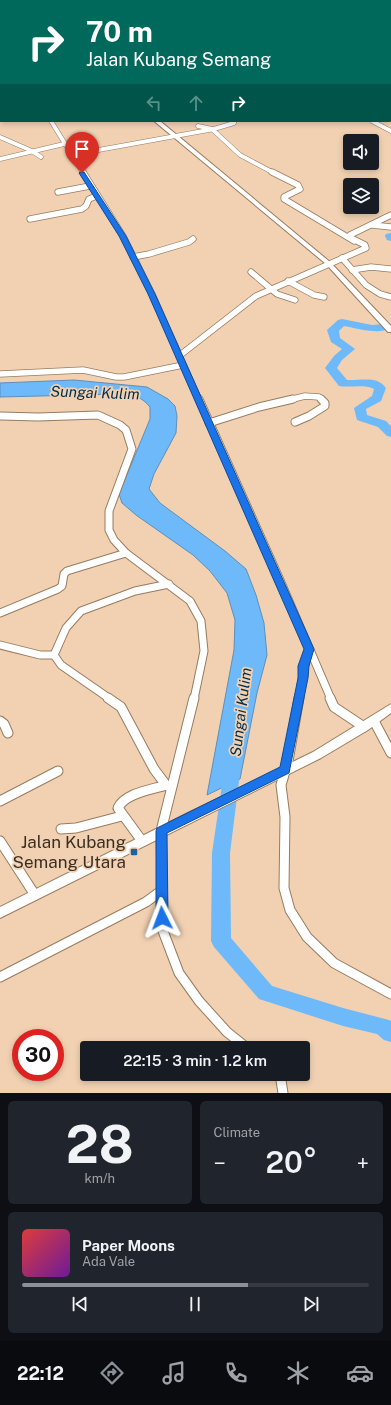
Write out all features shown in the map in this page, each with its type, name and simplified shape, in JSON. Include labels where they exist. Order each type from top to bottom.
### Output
[{"type":"street","points":[[0,3],[0,8]]},
{"type":"street","points":[[52,122],[90,186],[123,236],[152,294],[334,707],[364,727]]},
{"type":"street","points":[[158,122],[328,263],[391,330]]},
{"type":"street","points":[[71,155],[230,126],[234,122]]},
{"type":"street","points":[[374,122],[391,131]]},
{"type":"street","points":[[198,126],[212,129],[240,155],[300,187],[297,191],[284,197],[289,203],[366,248]]},
{"type":"street","points":[[0,137],[32,151],[41,157]]},
{"type":"street","points":[[0,159],[64,144]]},
{"type":"street","points":[[58,192],[90,186]]},
{"type":"street","points":[[30,219],[82,209],[86,206],[88,199],[97,196]]},
{"type":"street","points":[[366,248],[351,238],[350,235],[391,216]]},
{"type":"street","points":[[372,224],[391,227]]},
{"type":"street","points":[[133,257],[190,242],[193,239]]},
{"type":"street","points":[[179,356],[237,309],[256,296],[328,263],[366,248]]},
{"type":"street","points":[[342,258],[349,263],[352,270],[369,287],[391,297]]},
{"type":"street","points":[[352,270],[371,267],[391,268]]},
{"type":"street","points":[[251,272],[269,289],[287,299],[295,300]]},
{"type":"street","points":[[288,281],[306,292],[324,297]]},
{"type":"street","points":[[0,374],[83,370],[116,377],[124,377],[183,365]]},
{"type":"street","points":[[209,423],[259,407],[305,396],[315,396],[325,403],[325,406],[319,411],[295,422]]},
{"type":"street","points":[[2,418],[98,415],[120,425],[126,430],[132,449],[112,501],[108,521],[109,531],[118,546],[126,553],[190,600],[201,621],[204,651],[198,683],[168,786],[162,831],[161,891],[163,931],[178,973],[199,1001],[227,1032],[238,1041]]},
{"type":"street","points":[[0,613],[58,589],[62,586],[64,574],[67,571],[126,553]]},
{"type":"street","points":[[54,655],[66,628],[81,611],[135,591],[169,584]]},
{"type":"street","points":[[0,645],[40,655],[54,655]]},
{"type":"street","points":[[309,649],[304,666],[286,770],[280,785],[285,817],[284,888],[290,910],[307,938],[334,963],[391,994]]},
{"type":"street","points":[[54,655],[61,665],[121,707],[154,769],[168,786]]},
{"type":"street","points":[[0,913],[142,840],[317,755],[364,727],[391,708]]},
{"type":"street","points":[[374,720],[391,753]]},
{"type":"street","points":[[0,721],[4,724],[8,733]]},
{"type":"street","points":[[0,801],[58,770]]},
{"type":"street","points":[[142,840],[122,816],[118,808],[121,802],[135,795],[168,786]]},
{"type":"street","points":[[61,829],[76,828],[122,816]]},
{"type":"street","points":[[0,840],[35,895]]},
{"type":"street","points":[[0,977],[146,902],[161,891]]},
{"type":"street","points":[[281,1081],[283,1093]]},
{"type":"water","points":[[74,380],[147,387],[168,399],[175,406],[177,416],[176,433],[154,474],[149,489],[160,503],[225,551],[246,569],[256,595],[264,623],[267,655],[257,693],[240,779],[207,795],[234,650],[235,620],[227,593],[210,571],[193,555],[136,515],[122,503],[119,494],[150,419],[150,407],[144,401],[134,396],[121,394],[0,397],[0,383]]},
{"type":"waterway","points":[[384,327],[372,328],[342,322],[333,330],[335,340],[349,349],[338,358],[331,368],[343,383],[371,383],[380,388],[377,398],[360,408],[361,417],[382,424],[391,433]]},
{"type":"waterway","name":"Sungai Kulim","points":[[233,765],[221,853],[221,941],[266,993],[343,1017],[382,1026],[391,1033]]},
{"type":"place","name":"Jalan Kubang Semang Utara","points":[[134,852]]},
{"type":"route","points":[[82,173],[123,236],[152,294],[280,580],[309,649],[304,666],[286,770],[162,831],[162,918]]}]
